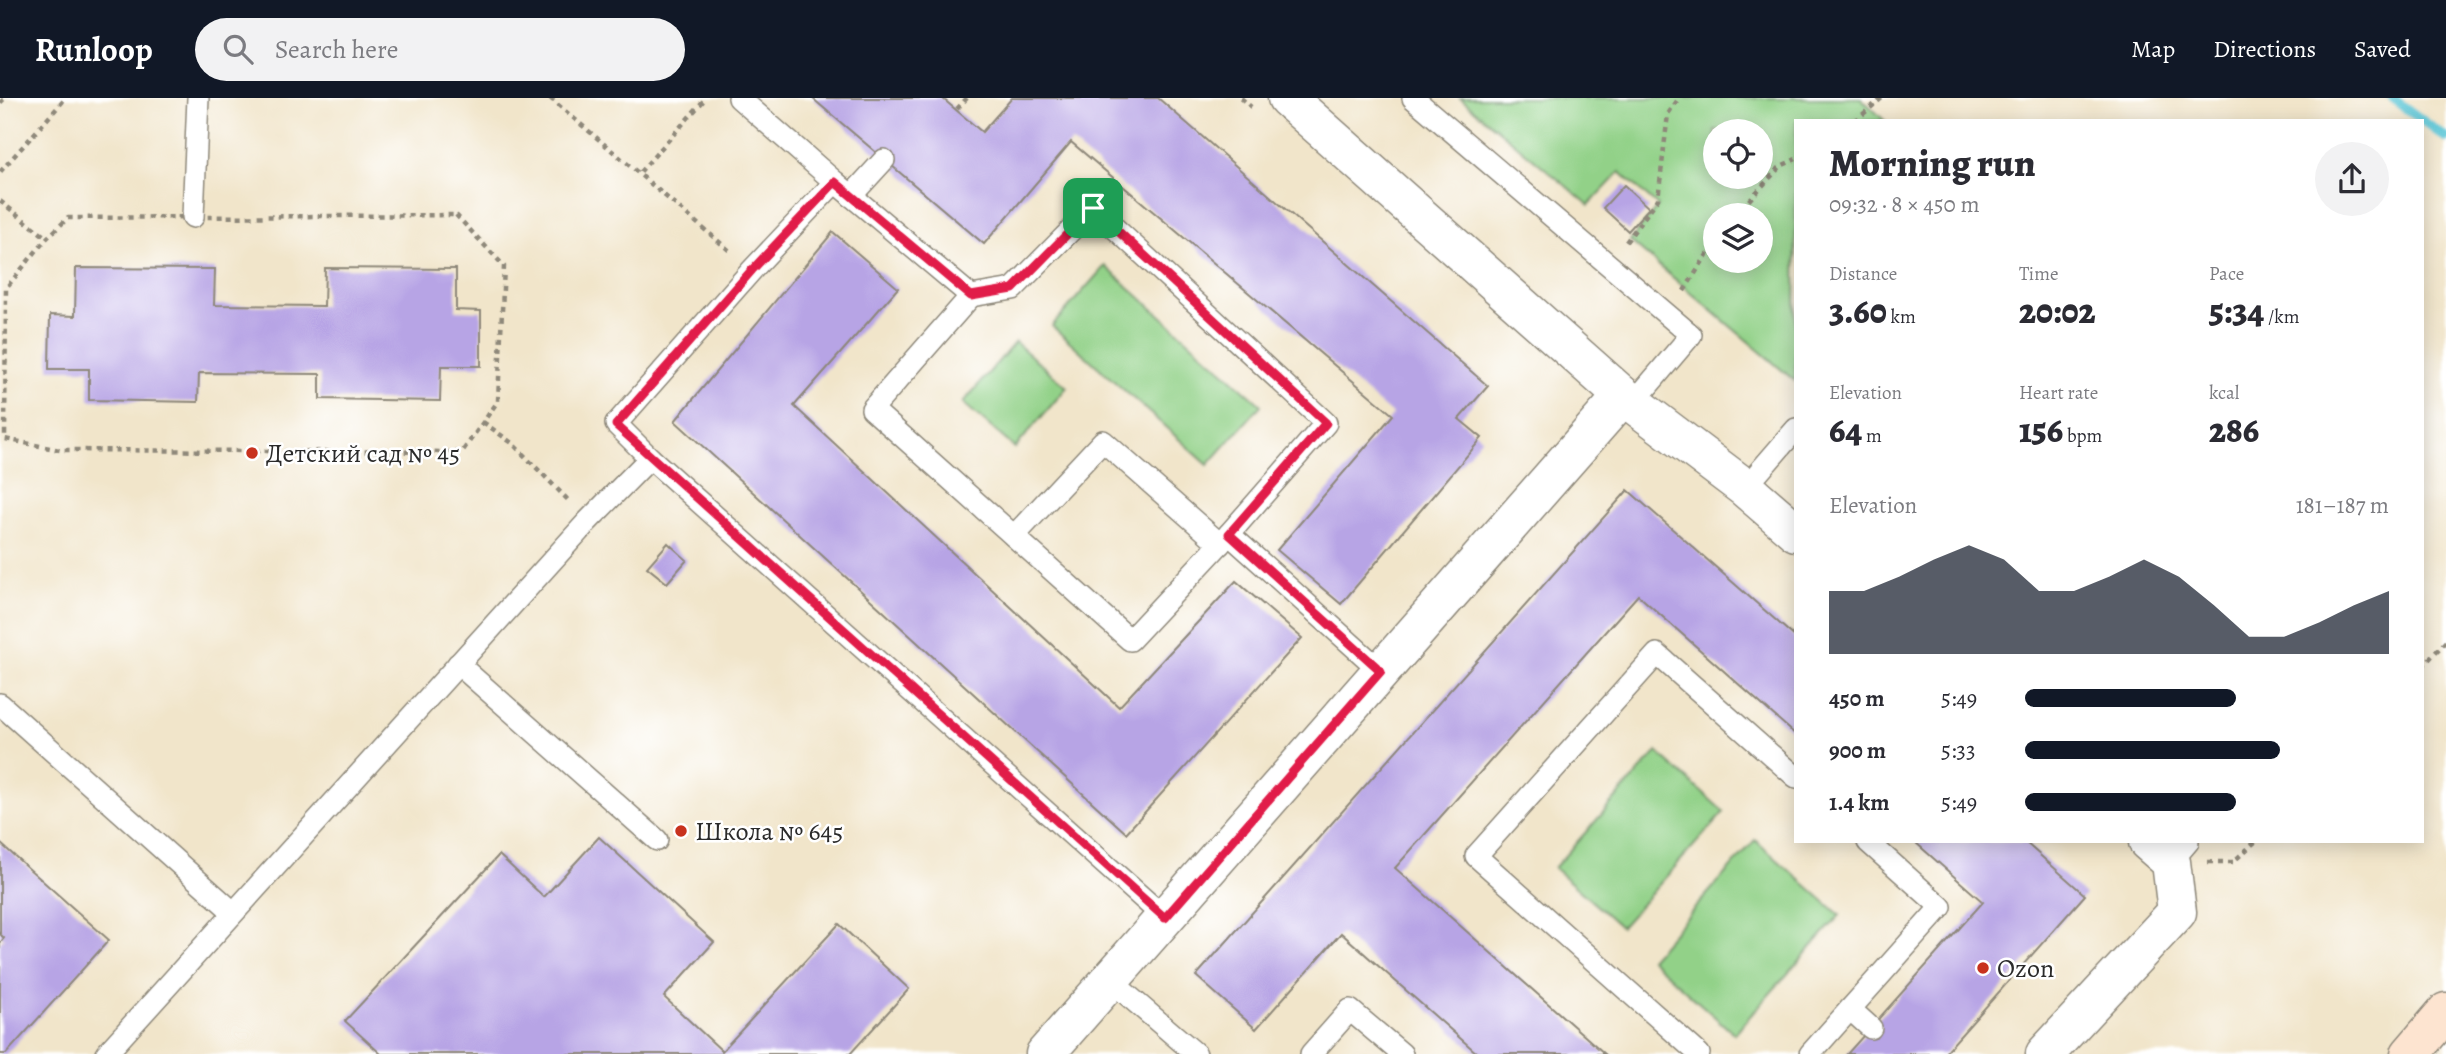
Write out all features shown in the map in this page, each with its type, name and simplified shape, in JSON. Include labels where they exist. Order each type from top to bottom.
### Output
[{"type":"main road","points":[[2410,1054],[2446,1012]]},
{"type":"street","points":[[1269,103],[1629,399],[1745,488],[1794,530]]},
{"type":"street","points":[[1045,1054],[1381,671],[1629,399]]},
{"type":"street","points":[[2045,1054],[2177,912],[2169,848]]},
{"type":"lane","points":[[193,217],[198,98]]},
{"type":"lane","points":[[739,98],[971,296]]},
{"type":"lane","points":[[1413,98],[1691,335],[1629,399]]},
{"type":"lane","points":[[884,160],[843,189],[752,270],[616,425],[1165,918]]},
{"type":"lane","points":[[1093,208],[1326,423],[1130,640],[872,409],[971,296],[1013,289],[1093,208]]},
{"type":"lane","points":[[1745,488],[1794,431]]},
{"type":"lane","points":[[1014,536],[1103,441],[1381,671]]},
{"type":"lane","points":[[106,1054],[458,664],[650,458]]},
{"type":"lane","points":[[1699,1054],[1476,856],[1657,654],[1794,775]]},
{"type":"lane","points":[[458,664],[657,840]]},
{"type":"lane","points":[[0,704],[233,912]]},
{"type":"lane","points":[[1810,1054],[1941,907],[1869,843]]},
{"type":"lane","points":[[1110,981],[1196,1054]]},
{"type":"lane","points":[[1850,1009],[1871,1028]]},
{"type":"lane","points":[[1311,1054],[1350,1010],[1402,1054]]},
{"type":"path","points":[[0,103],[5,98]]},
{"type":"path","points":[[0,172],[66,98]]},
{"type":"path","points":[[550,98],[752,270]]},
{"type":"path","points":[[640,172],[706,98]]},
{"type":"path","points":[[957,109],[967,98]]},
{"type":"path","points":[[1241,98],[1269,103]]},
{"type":"path","points":[[1608,265],[1658,199],[1668,114],[1679,98]]},
{"type":"path","points":[[1857,119],[1882,98]]},
{"type":"path","points":[[1746,203],[1781,166],[1794,160]]},
{"type":"path","points":[[0,201],[47,238]]},
{"type":"path","points":[[456,215],[504,266],[498,401],[462,452],[60,450],[5,439],[6,289],[47,238],[68,218],[193,217],[456,215]]},
{"type":"path","points":[[1669,316],[1703,261]]},
{"type":"path","points":[[483,422],[512,443],[589,521]]},
{"type":"path","points":[[2424,665],[2446,641]]},
{"type":"path","points":[[2169,848],[2233,862],[2254,843]]},
{"type":"green space","points":[[1460,98],[1861,98],[1883,119],[1794,119],[1794,380],[1630,241],[1658,206],[1620,172],[1589,205]]},
{"type":"green space","points":[[1105,266],[1261,405],[1208,465],[1052,326]]},
{"type":"green space","points":[[1015,342],[1067,387],[1015,448],[963,403]]},
{"type":"green space","points":[[1657,752],[1724,812],[1621,927],[1554,868]]},
{"type":"green space","points":[[1755,840],[1840,915],[1734,1034],[1650,959]]},
{"type":"building","points":[[812,98],[942,98],[982,132],[1012,98],[1158,98],[1488,386],[1459,419],[1482,438],[1341,604],[1277,550],[1393,415],[1071,142],[984,244]]},
{"type":"building","points":[[1624,185],[1649,208],[1628,231],[1603,208]]},
{"type":"building","points":[[833,232],[898,288],[794,406],[1119,707],[1236,581],[1302,638],[1126,833],[675,421]]},
{"type":"building","points":[[76,268],[215,269],[214,305],[324,306],[325,268],[456,269],[456,310],[481,311],[481,366],[441,366],[440,401],[320,399],[320,374],[199,373],[198,402],[89,400],[89,369],[49,369],[50,315],[75,316]]},
{"type":"building","points":[[1628,490],[1794,636],[1794,733],[1638,595],[1395,868],[1605,1054],[1478,1054],[1341,933],[1256,1029],[1196,976]]},
{"type":"building","points":[[668,543],[687,560],[667,583],[647,567]]},
{"type":"building","points":[[599,837],[714,942],[664,997],[722,1051],[839,924],[909,989],[850,1054],[381,1054],[345,1021],[499,855],[544,897]]},
{"type":"building","points":[[0,843],[109,940],[6,1054],[0,1054],[0,943],[4,938],[0,934]]},
{"type":"building","points":[[1916,843],[2026,843],[2085,895],[1944,1054],[1847,1054],[1983,902]]},
{"type":"waterway","points":[[2392,98],[2420,119]]},
{"type":"waterway","points":[[2424,122],[2446,138]]},
{"type":"place","name":"Детский сад № 45","points":[[252,453]]},
{"type":"place","name":"Школа № 645","points":[[681,831]]},
{"type":"place","name":"Ozon","points":[[1983,968]]},
{"type":"route","points":[[835,182],[971,296],[1013,289],[1093,208],[1326,423],[1229,534],[1381,671],[1165,918],[616,425],[752,270],[835,182]]}]
